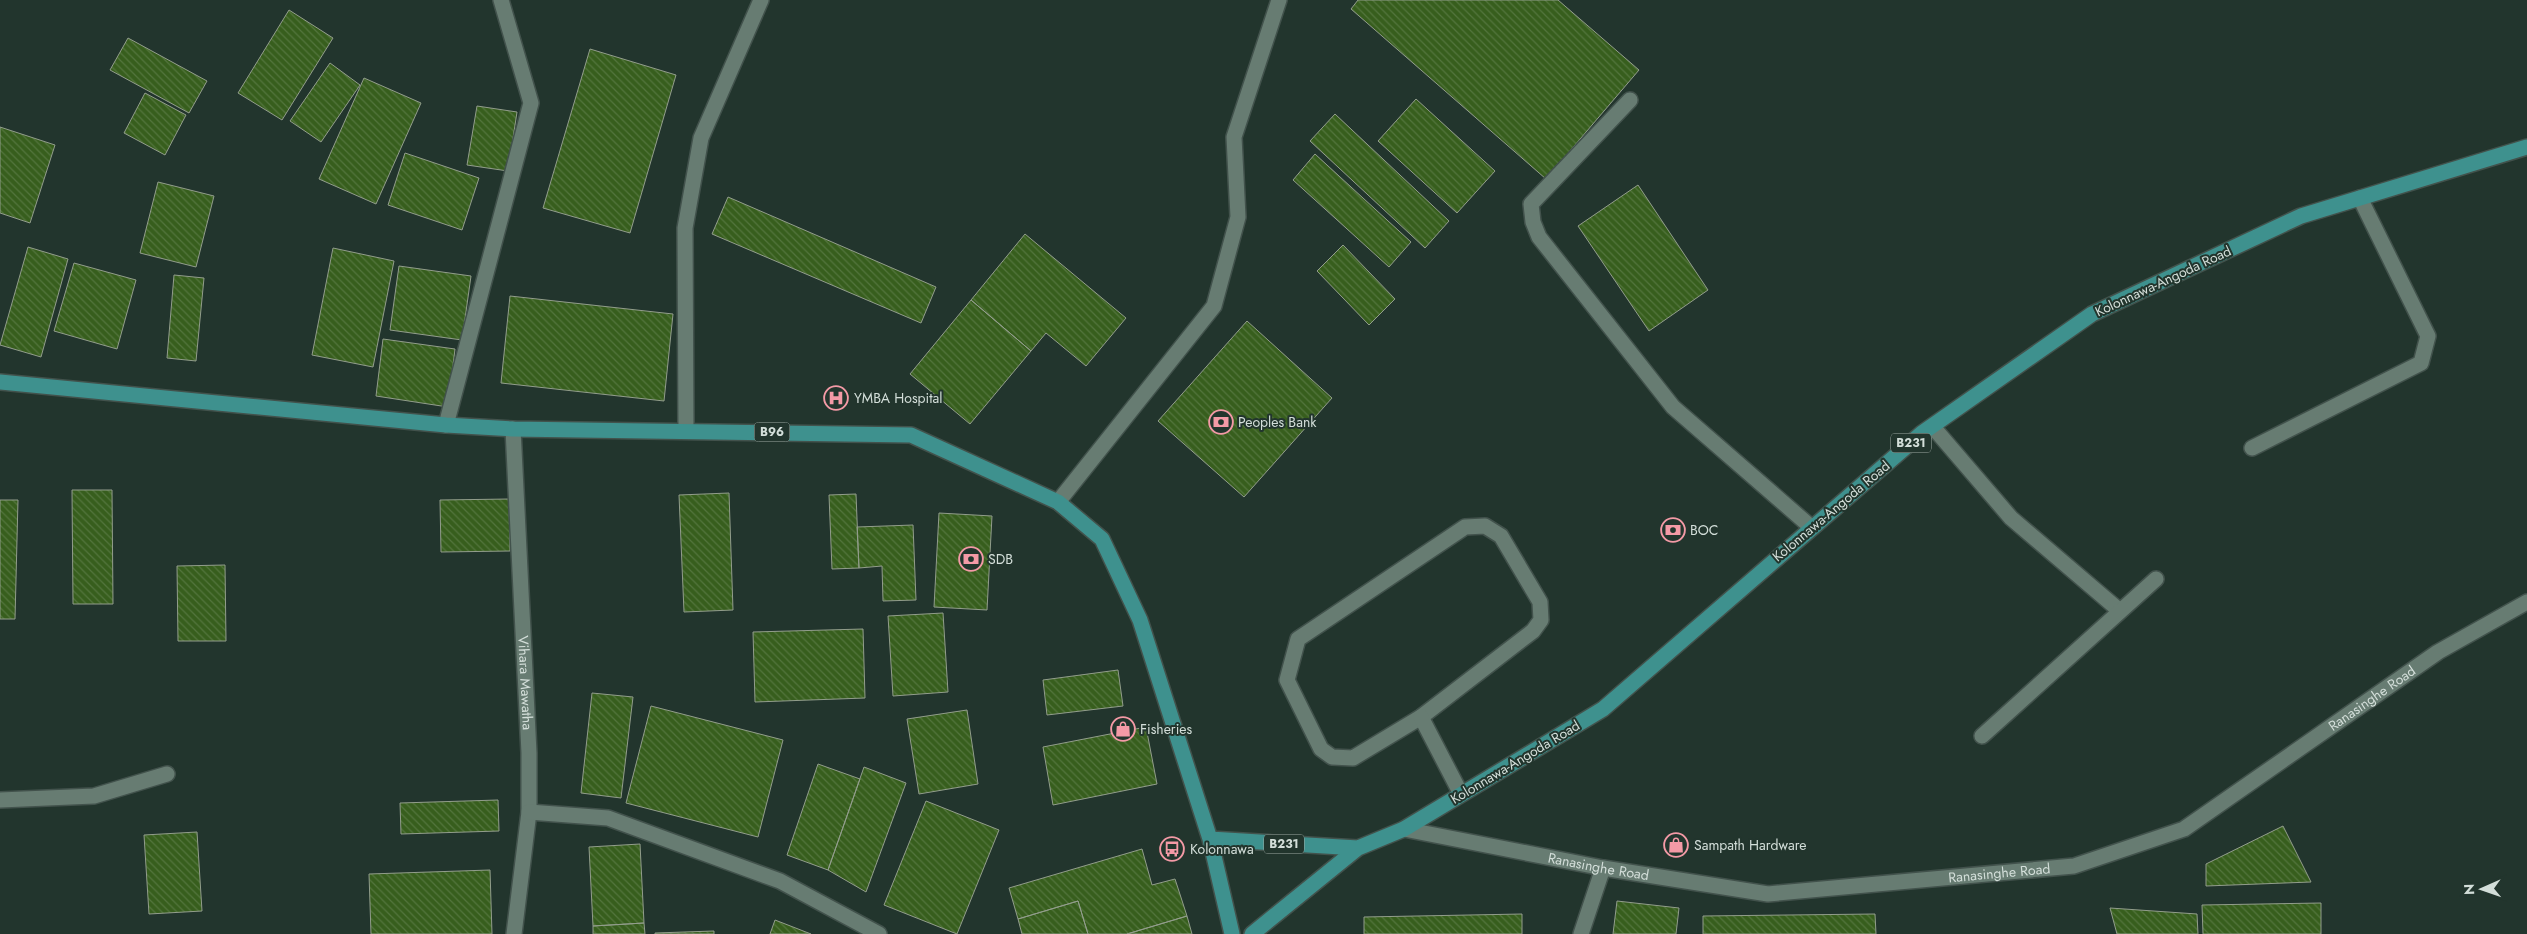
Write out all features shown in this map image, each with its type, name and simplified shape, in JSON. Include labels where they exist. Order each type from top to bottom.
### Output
[{"type":"main road","name":"Kolonnawa-Angoda Road","points":[[1252,934],[1358,848],[1404,829],[1603,709],[1811,527],[1933,426],[2092,314],[2301,216],[2527,147]]},
{"type":"main road","name":"B96","points":[[0,382],[446,425],[514,429],[911,435],[1058,502],[1102,539],[1140,620],[1210,839],[1232,934]]},
{"type":"main road","name":"Kolonnawa-Angoda Road","points":[[1210,839],[1358,848]]},
{"type":"street","points":[[446,425],[531,103],[501,0]]},
{"type":"street","points":[[686,431],[685,228],[701,138],[761,0]]},
{"type":"street","points":[[1058,502],[1214,306],[1238,217],[1234,137],[1279,0]]},
{"type":"street","points":[[1630,100],[1531,204],[1533,222],[1540,237],[1673,407],[1811,527]]},
{"type":"street","points":[[2252,448],[2421,363],[2428,336],[2360,198]]},
{"type":"street","points":[[1933,426],[2011,518],[2120,611]]},
{"type":"street","name":"Vihara Mawatha","points":[[514,429],[530,812],[514,934]]},
{"type":"street","points":[[1485,526],[1501,536],[1540,602],[1541,620],[1533,631],[1421,717],[1353,758],[1332,757],[1321,749],[1287,680],[1298,638],[1465,527],[1485,526]]},
{"type":"street","points":[[1982,736],[2156,579]]},
{"type":"street","name":"Ranasinghe Road","points":[[1404,829],[1603,868],[1768,894],[2074,866],[2184,829],[2438,652],[2527,602]]},
{"type":"street","points":[[1421,717],[1461,794]]},
{"type":"street","points":[[0,800],[94,796],[167,774]]},
{"type":"street","points":[[530,812],[608,818],[780,881],[879,934]]},
{"type":"street","points":[[1580,934],[1603,868]]},
{"type":"building","points":[[1358,0],[1558,0],[1639,70],[1546,179],[1351,9]]},
{"type":"building","points":[[289,10],[333,38],[282,120],[238,93]]},
{"type":"building","points":[[128,38],[207,81],[189,113],[110,70]]},
{"type":"building","points":[[590,49],[676,75],[630,233],[543,208]]},
{"type":"building","points":[[330,63],[360,85],[321,142],[290,121]]},
{"type":"building","points":[[364,78],[421,103],[376,204],[319,179]]},
{"type":"building","points":[[145,93],[186,115],[165,155],[124,133]]},
{"type":"building","points":[[1416,99],[1495,171],[1457,213],[1378,141]]},
{"type":"building","points":[[477,106],[517,112],[508,171],[467,165]]},
{"type":"building","points":[[1335,114],[1449,221],[1425,248],[1310,141]]},
{"type":"building","points":[[0,127],[55,145],[30,223],[0,213]]},
{"type":"building","points":[[405,153],[479,178],[462,230],[388,205]]},
{"type":"building","points":[[1315,154],[1411,242],[1389,267],[1293,180]]},
{"type":"building","points":[[158,182],[214,196],[196,267],[140,253]]},
{"type":"building","points":[[1638,185],[1708,290],[1649,331],[1578,226]]},
{"type":"building","points":[[728,197],[936,287],[921,323],[712,234]]},
{"type":"building","points":[[1025,234],[1126,318],[1086,366],[1046,333],[1031,351],[971,300]]},
{"type":"building","points":[[1343,245],[1395,299],[1369,325],[1317,271]]},
{"type":"building","points":[[28,247],[68,259],[41,357],[0,345]]},
{"type":"building","points":[[333,248],[394,261],[373,367],[312,355]]},
{"type":"building","points":[[74,263],[136,280],[117,349],[54,331]]},
{"type":"building","points":[[399,266],[471,276],[462,340],[390,330]]},
{"type":"building","points":[[174,275],[204,278],[196,361],[167,358]]},
{"type":"building","points":[[510,296],[673,314],[664,401],[501,383]]},
{"type":"building","points":[[971,300],[1031,351],[970,424],[910,374]]},
{"type":"building","points":[[1247,321],[1332,398],[1244,497],[1158,421]]},
{"type":"building","points":[[383,339],[455,349],[448,407],[376,396]]},
{"type":"building","points":[[72,490],[112,490],[113,604],[73,604]]},
{"type":"building","points":[[729,493],[733,610],[684,612],[679,495]]},
{"type":"building","points":[[856,494],[859,568],[832,569],[829,495]]},
{"type":"building","points":[[509,499],[510,551],[441,552],[440,500]]},
{"type":"building","points":[[0,500],[18,500],[15,619],[0,619]]},
{"type":"building","points":[[939,513],[992,516],[987,610],[934,607]]},
{"type":"building","points":[[913,525],[916,600],[883,601],[882,566],[859,568],[857,527]]},
{"type":"building","points":[[225,565],[226,641],[178,641],[177,566]]},
{"type":"building","points":[[943,613],[948,692],[893,696],[888,616]]},
{"type":"building","points":[[863,629],[865,698],[755,702],[753,632]]},
{"type":"building","points":[[1118,670],[1123,706],[1047,715],[1043,680]]},
{"type":"building","points":[[592,693],[633,697],[621,798],[581,793]]},
{"type":"building","points":[[651,706],[783,740],[758,837],[626,803]]},
{"type":"building","points":[[967,710],[978,784],[919,794],[907,719]]},
{"type":"building","points":[[1146,727],[1157,784],[1053,805],[1043,747]]},
{"type":"building","points":[[818,764],[860,779],[828,870],[787,855]]},
{"type":"building","points":[[864,767],[906,783],[866,892],[828,870]]},
{"type":"building","points":[[498,800],[499,831],[401,834],[400,803]]},
{"type":"building","points":[[926,801],[999,830],[957,934],[884,905]]},
{"type":"building","points":[[2283,826],[2311,882],[2206,886],[2206,864]]},
{"type":"building","points":[[197,832],[202,911],[149,914],[144,835]]},
{"type":"building","points":[[640,844],[644,923],[593,926],[589,847]]},
{"type":"building","points":[[1142,849],[1152,885],[1175,879],[1187,916],[1127,934],[1088,934],[1078,901],[1018,919],[1009,888]]},
{"type":"building","points":[[490,870],[492,934],[371,934],[369,874]]},
{"type":"building","points":[[1078,901],[1088,934],[1022,934],[1018,919]]},
{"type":"building","points":[[1617,901],[1679,908],[1676,934],[1613,934]]},
{"type":"building","points":[[2321,903],[2321,934],[2203,934],[2202,905]]},
{"type":"building","points":[[2110,908],[2197,914],[2198,934],[2117,934]]},
{"type":"building","points":[[1522,914],[1522,934],[1364,934],[1364,917]]},
{"type":"building","points":[[1875,914],[1876,934],[1703,934],[1703,916]]},
{"type":"building","points":[[1187,916],[1192,934],[1127,934]]},
{"type":"building","points":[[775,920],[811,934],[770,934]]},
{"type":"building","points":[[644,923],[645,934],[593,934],[593,926]]},
{"type":"building","points":[[714,931],[714,934],[655,934],[655,933]]},
{"type":"place","name":"YMBA Hospital","points":[[836,398]]},
{"type":"place","name":"Peoples Bank","points":[[1221,422]]},
{"type":"place","name":"BOC","points":[[1673,530]]},
{"type":"place","name":"SDB","points":[[971,559]]},
{"type":"place","name":"Fisheries","points":[[1123,729]]},
{"type":"place","name":"Sampath Hardware","points":[[1676,845]]},
{"type":"place","name":"Kolonnawa","points":[[1172,849]]}]
